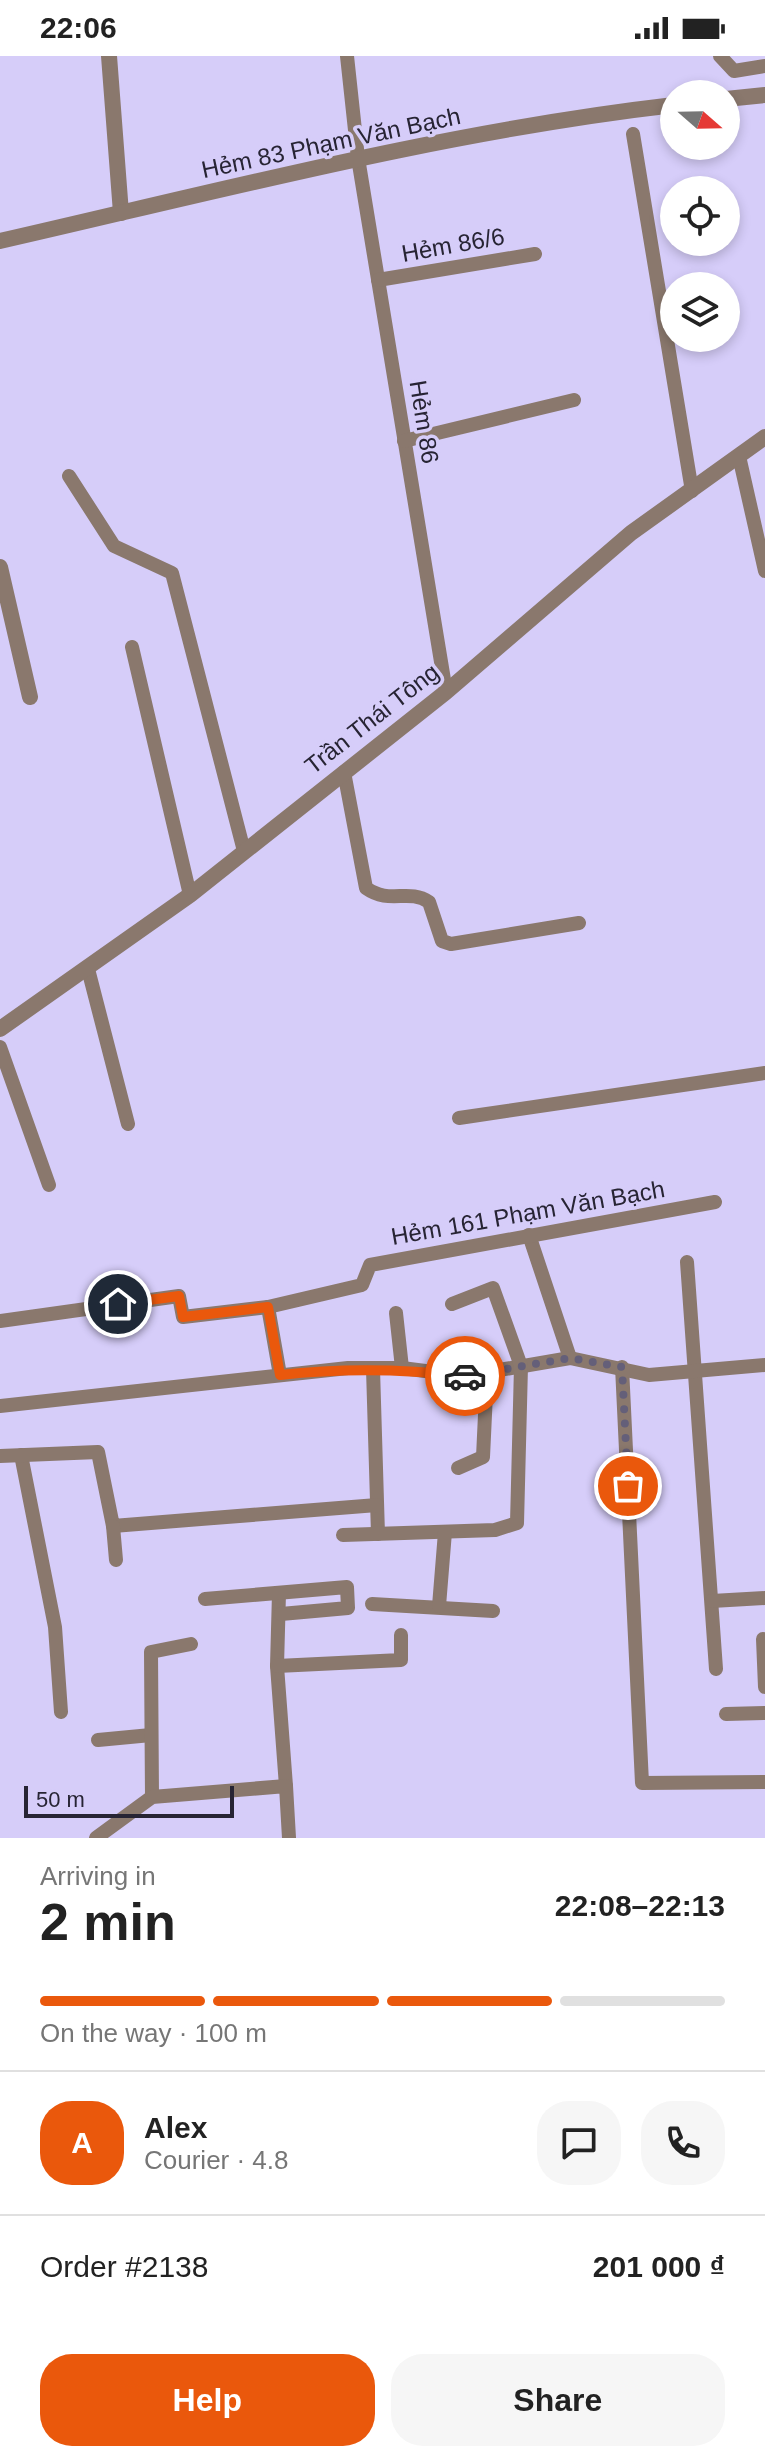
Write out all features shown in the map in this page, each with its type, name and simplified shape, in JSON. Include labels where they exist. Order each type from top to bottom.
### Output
[{"type":"street","points":[[109,56],[121,213]]},
{"type":"street","points":[[740,98],[765,95]]},
{"type":"street","name":"Hẻm 83 Phạm Văn Bạch","points":[[0,241],[358,158],[660,107]]},
{"type":"street","name":"Trần Thái Tông","points":[[0,1029],[190,895],[446,692],[631,533],[765,437]]},
{"type":"street","points":[[0,567],[30,697]]},
{"type":"lane","name":"Hẻm 86","points":[[347,56],[358,158],[446,692]]},
{"type":"lane","points":[[720,56],[734,71],[765,66]]},
{"type":"lane","points":[[633,134],[692,491]]},
{"type":"lane","name":"Hẻm 86/6","points":[[378,280],[535,254]]},
{"type":"lane","points":[[404,441],[574,400]]},
{"type":"lane","points":[[739,456],[765,571]]},
{"type":"lane","points":[[69,476],[114,546],[172,573],[244,851]]},
{"type":"lane","points":[[132,647],[190,895]]},
{"type":"lane","points":[[344,772],[366,888],[387,899],[413,896],[429,902],[442,941],[451,944],[579,923]]},
{"type":"lane","points":[[88,969],[128,1124]]},
{"type":"lane","points":[[0,1047],[49,1185]]},
{"type":"lane","points":[[459,1118],[765,1073]]},
{"type":"lane","name":"Hẻm 161 Phạm Văn Bạch","points":[[0,1321],[179,1296],[183,1317],[268,1307],[362,1285],[370,1265],[715,1202]]},
{"type":"lane","points":[[529,1235],[570,1358]]},
{"type":"lane","points":[[687,1262],[716,1669]]},
{"type":"lane","points":[[343,1535],[495,1530],[517,1523],[521,1366],[493,1288],[452,1304]]},
{"type":"lane","points":[[268,1307],[280,1375]]},
{"type":"lane","points":[[396,1313],[402,1368]]},
{"type":"lane","points":[[1,1402],[348,1368],[402,1368],[464,1376],[570,1358],[649,1375],[765,1365]]},
{"type":"lane","points":[[622,1367],[642,1783],[765,1782]]},
{"type":"lane","points":[[373,1369],[378,1534]]},
{"type":"lane","points":[[458,1468],[483,1457],[487,1372]]},
{"type":"lane","points":[[0,1456],[98,1452],[113,1526],[116,1560]]},
{"type":"lane","points":[[21,1455],[55,1627],[61,1712]]},
{"type":"lane","points":[[113,1526],[377,1505]]},
{"type":"lane","points":[[439,1606],[445,1532]]},
{"type":"lane","points":[[205,1599],[347,1587],[348,1608],[281,1614]]},
{"type":"lane","points":[[279,1593],[281,1614],[277,1666],[289,1838]]},
{"type":"lane","points":[[712,1601],[765,1598]]},
{"type":"lane","points":[[372,1604],[493,1611]]},
{"type":"lane","points":[[277,1666],[401,1660],[401,1635]]},
{"type":"lane","points":[[763,1639],[765,1687]]},
{"type":"lane","points":[[152,1797],[151,1652],[191,1644]]},
{"type":"lane","points":[[726,1714],[765,1713]]},
{"type":"lane","points":[[98,1740],[151,1735]]},
{"type":"lane","points":[[96,1838],[152,1797],[286,1786]]},
{"type":"way so far","points":[[465,1376],[570,1358],[622,1367],[628,1486]]},
{"type":"route","points":[[118,1304],[179,1296],[183,1317],[268,1307],[280,1375],[348,1368],[402,1368],[465,1376]]}]
